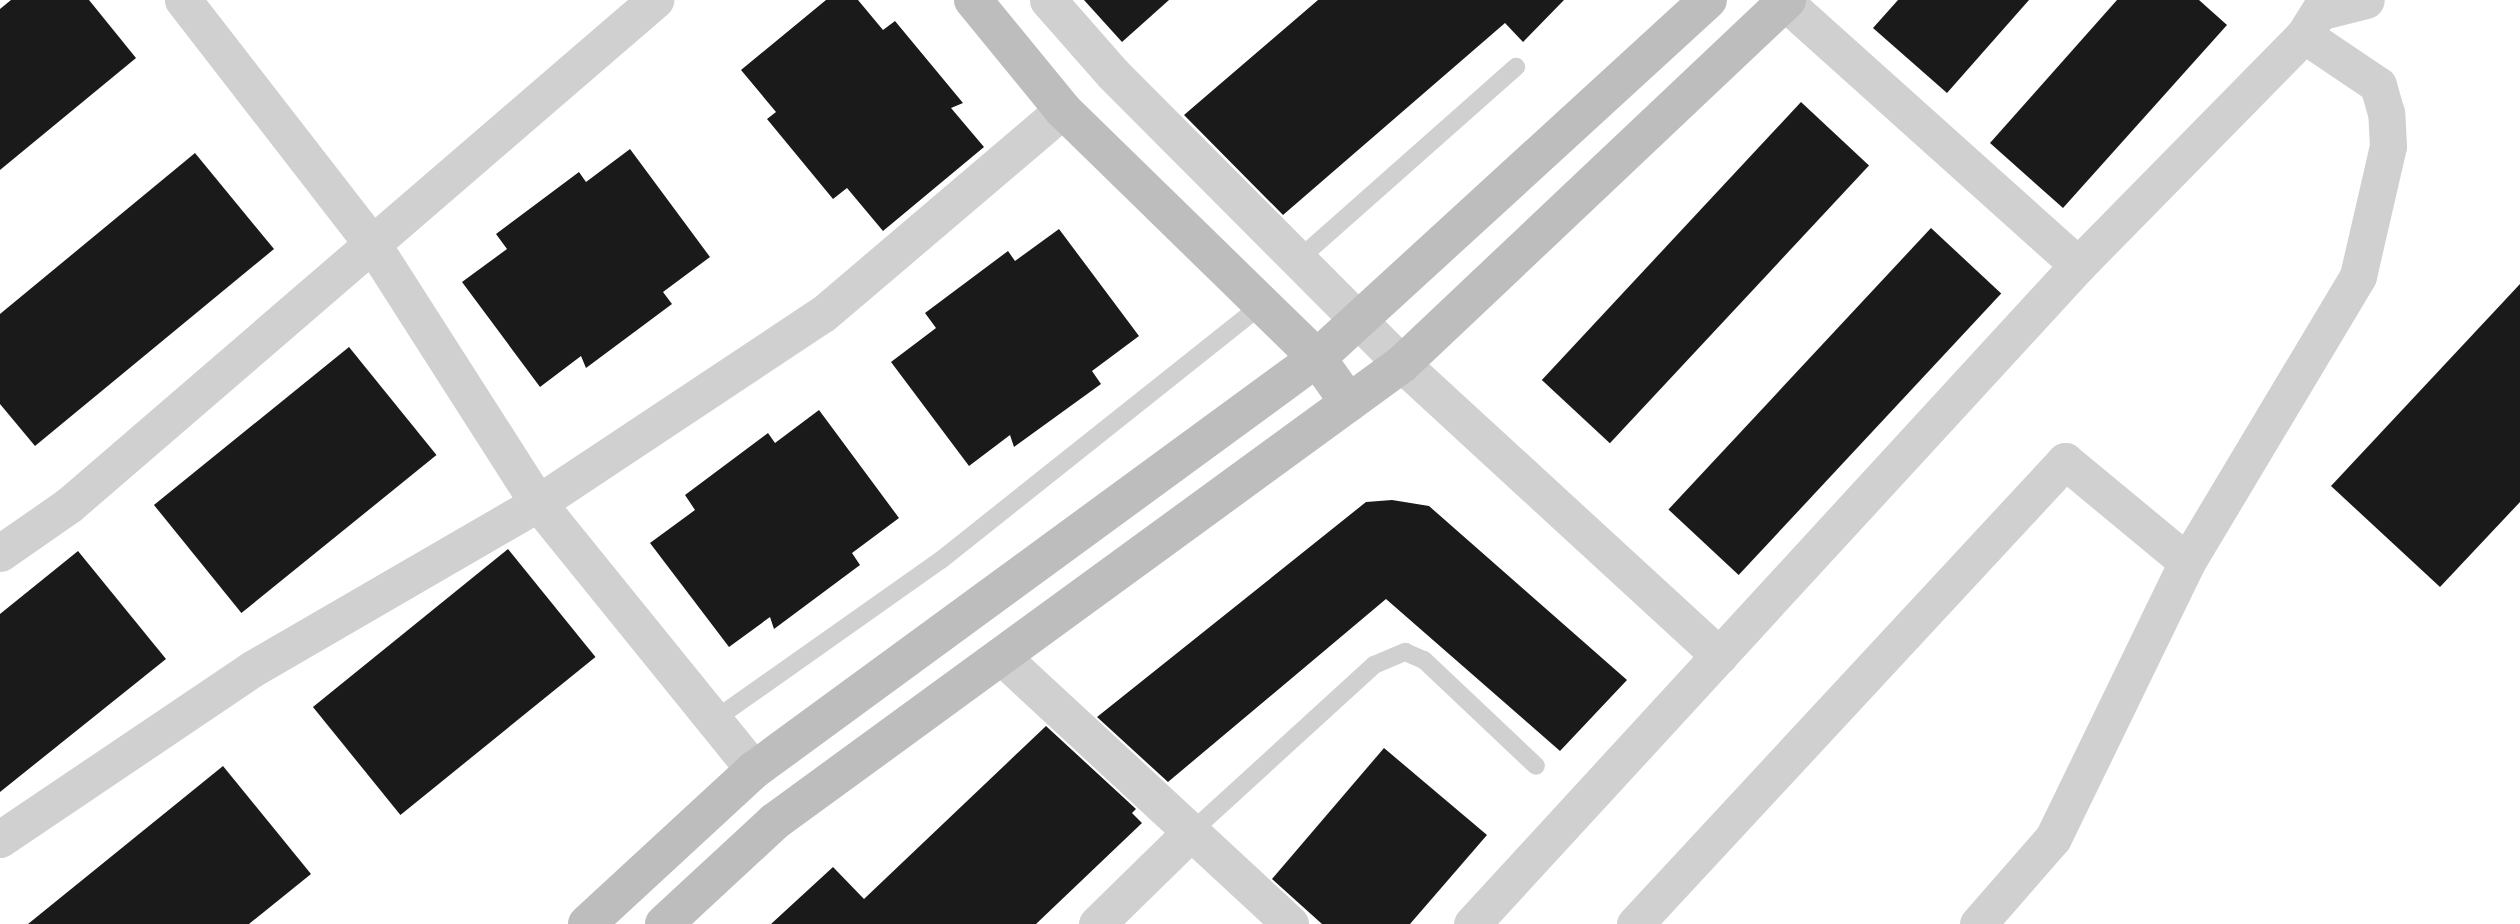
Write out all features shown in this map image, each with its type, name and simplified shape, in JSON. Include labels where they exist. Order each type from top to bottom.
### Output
[{"type":"street","points":[[183,0],[370,242],[538,503],[754,770]]},
{"type":"street","points":[[0,553],[69,506],[370,242],[655,0]]},
{"type":"street","points":[[973,0],[1063,110],[1317,358],[1349,403]]},
{"type":"street","points":[[1048,0],[1113,74],[1402,364],[1719,656]]},
{"type":"street","points":[[587,924],[754,770],[1317,358],[1708,0]]},
{"type":"street","points":[[1472,924],[2078,265],[2318,15],[2366,0]]},
{"type":"street","points":[[664,924],[774,822],[1402,364],[1785,1],[2078,265]]},
{"type":"street","points":[[1978,924],[2053,838],[2187,562],[2358,276],[2388,146],[2378,85],[2318,15]]},
{"type":"street","points":[[0,839],[252,669],[538,503],[823,314],[1063,110]]},
{"type":"street","points":[[1635,924],[2066,461],[2187,562]]},
{"type":"street","points":[[1002,656],[1189,834],[1290,924]]},
{"type":"street","points":[[1097,924],[1189,834]]},
{"type":"lane","points":[[1299,260],[1516,67]]},
{"type":"lane","points":[[714,720],[941,561],[1262,305]]},
{"type":"lane","points":[[1189,834],[1374,665],[1405,652],[1424,660],[1536,766]]},
{"type":"building","points":[[11,0],[89,0],[136,58],[0,170],[0,9]]},
{"type":"building","points":[[826,0],[858,0],[883,30],[895,21],[963,103],[951,108],[984,147],[883,231],[847,188],[833,199],[767,119],[776,112],[741,70]]},
{"type":"building","points":[[1084,0],[1169,0],[1122,42]]},
{"type":"building","points":[[1318,0],[1564,0],[1523,42],[1505,23],[1283,215],[1184,115]]},
{"type":"building","points":[[1898,0],[2029,0],[1947,93],[1873,28]]},
{"type":"building","points":[[2117,0],[2199,0],[2227,25],[2063,208],[1990,143]]},
{"type":"building","points":[[1801,102],[1869,165],[1610,443],[1542,380]]},
{"type":"building","points":[[630,149],[710,257],[663,292],[672,304],[586,368],[581,356],[540,387],[462,282],[507,249],[496,234],[579,172],[586,182]]},
{"type":"building","points":[[195,153],[274,249],[35,446],[0,404],[0,314]]},
{"type":"building","points":[[1931,228],[2001,293],[1739,575],[1668,510]]},
{"type":"building","points":[[1059,229],[1139,336],[1092,371],[1101,384],[1014,447],[1010,435],[969,466],[891,362],[936,328],[925,313],[1008,251],[1015,261]]},
{"type":"building","points":[[2520,284],[2520,502],[2440,587],[2331,486]]},
{"type":"building","points":[[349,347],[436,455],[241,613],[154,505]]},
{"type":"building","points":[[819,410],[899,518],[852,553],[860,565],[774,629],[770,617],[729,647],[650,543],[695,510],[685,495],[768,433],[775,443]]},
{"type":"building","points":[[1392,500],[1429,506],[1627,680],[1560,751],[1386,599],[1168,782],[1097,717],[1366,502]]},
{"type":"building","points":[[508,549],[595,657],[400,815],[313,707]]},
{"type":"building","points":[[78,551],[166,659],[0,792],[0,614]]},
{"type":"building","points":[[1046,726],[1136,809],[1132,813],[1142,823],[1036,924],[771,924],[833,867],[864,899]]},
{"type":"building","points":[[1384,748],[1487,835],[1410,924],[1322,924],[1272,879]]},
{"type":"building","points":[[223,766],[311,874],[249,924],[28,924]]}]
